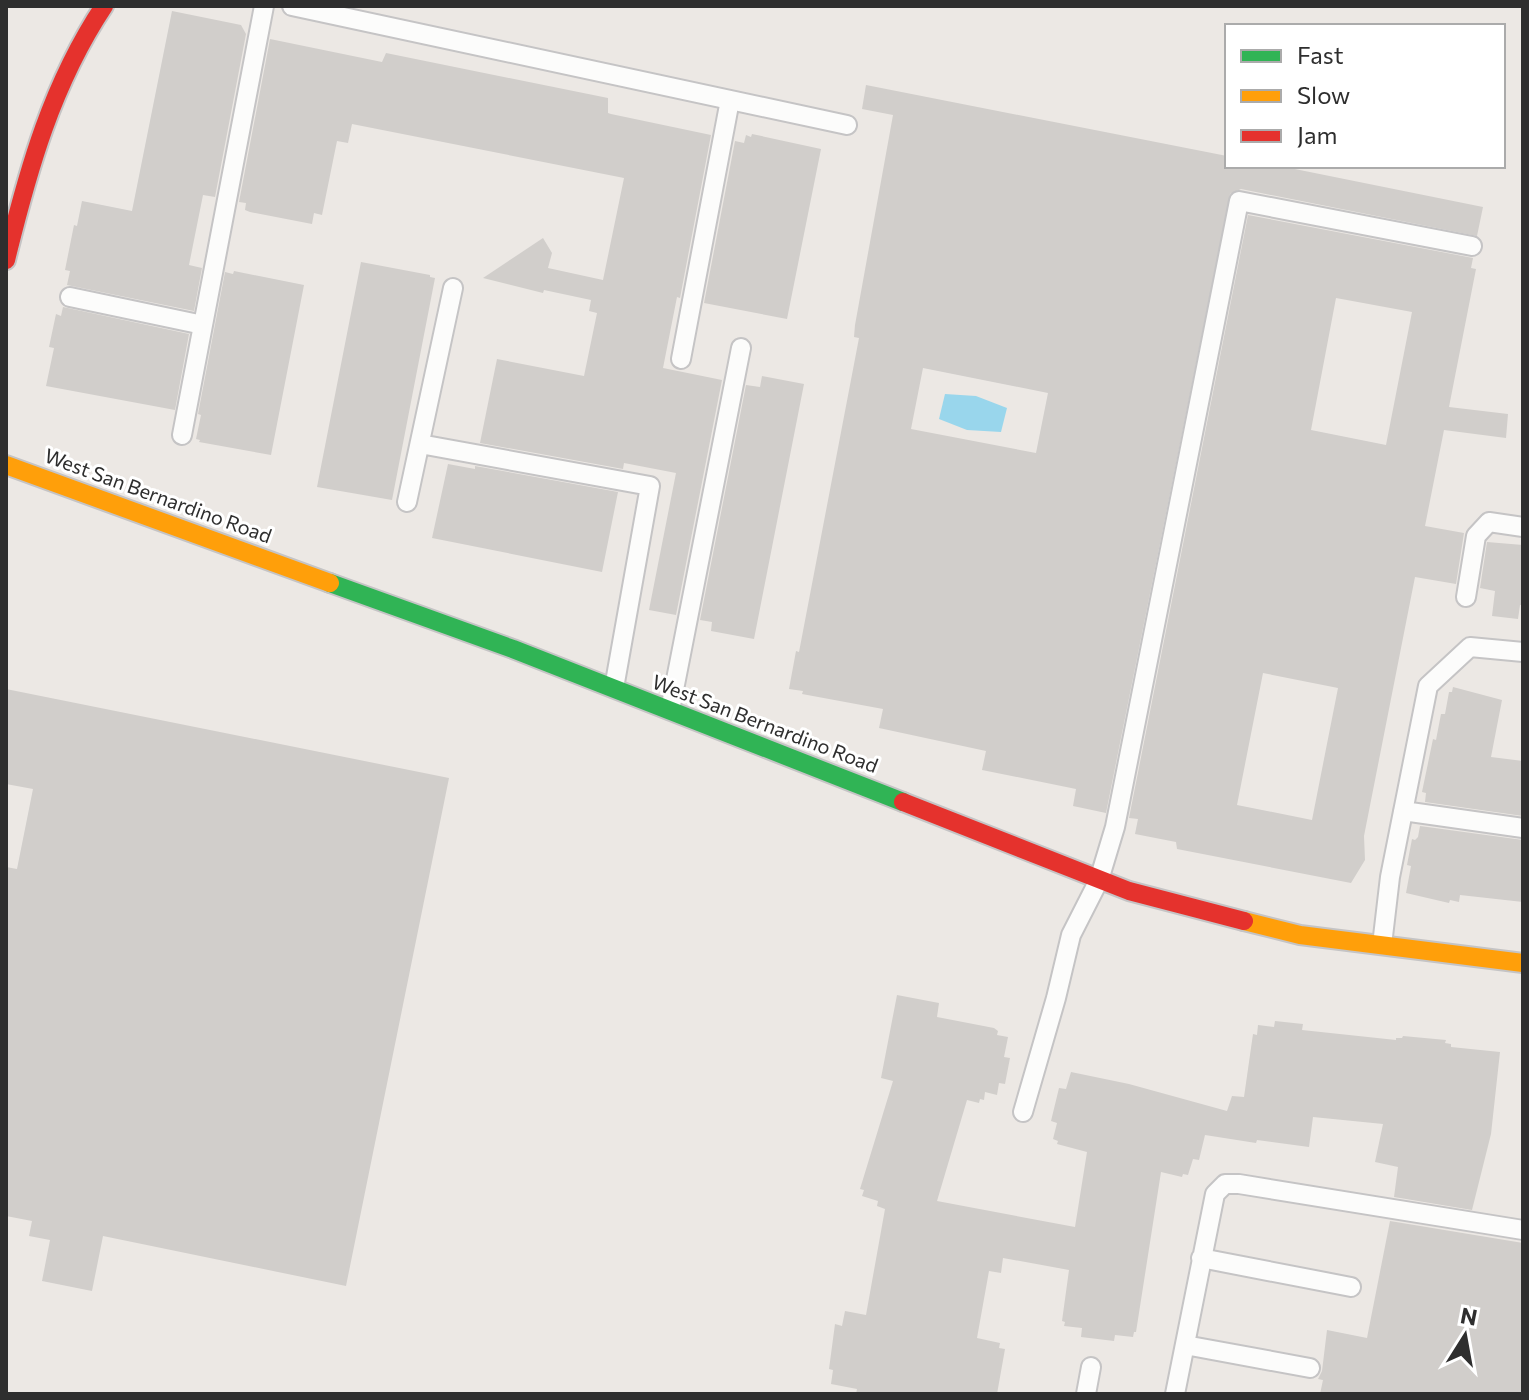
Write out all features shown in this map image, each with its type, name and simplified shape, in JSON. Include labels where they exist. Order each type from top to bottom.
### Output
[{"type":"street","points":[[6,260],[15,184],[29,163],[58,85],[100,11]]},
{"type":"street","name":"West San Bernardino Road","points":[[6,465],[513,649],[1129,891],[1300,935],[1523,963]]},
{"type":"lane","points":[[76,6],[100,11]]},
{"type":"lane","points":[[182,435],[264,6]]},
{"type":"lane","points":[[292,6],[847,125]]},
{"type":"lane","points":[[681,359],[730,100]]},
{"type":"lane","points":[[1023,1112],[1071,935],[1099,880],[1115,827],[1239,201],[1472,246]]},
{"type":"lane","points":[[407,502],[453,288]]},
{"type":"lane","points":[[70,297],[203,325]]},
{"type":"lane","points":[[670,711],[741,348]]},
{"type":"lane","points":[[420,444],[650,486],[614,688]]},
{"type":"lane","points":[[1466,597],[1476,536],[1489,522],[1523,527]]},
{"type":"lane","points":[[1382,945],[1390,877],[1428,686],[1470,647],[1523,652]]},
{"type":"lane","points":[[1403,811],[1523,828]]},
{"type":"lane","points":[[1175,1394],[1215,1194],[1225,1184],[1523,1230]]},
{"type":"lane","points":[[1201,1258],[1351,1287]]},
{"type":"lane","points":[[1185,1345],[1310,1368]]},
{"type":"lane","points":[[1086,1394],[1091,1367]]},
{"type":"water","points":[[945,394],[976,396],[1007,408],[1001,432],[967,430],[939,419]]},
{"type":"building","points":[[172,11],[241,25],[246,34],[215,197],[203,195],[189,265],[202,268],[194,311],[67,285],[70,271],[65,270],[82,201],[132,211]]},
{"type":"building","points":[[270,39],[382,62],[386,53],[608,98],[608,113],[711,135],[680,298],[677,297],[663,368],[722,380],[676,615],[649,610],[676,473],[624,463],[623,469],[480,443],[497,359],[584,376],[597,313],[589,311],[591,300],[544,290],[543,293],[483,278],[543,238],[552,253],[548,268],[603,280],[624,178],[352,124],[348,143],[337,141],[322,215],[314,213],[312,224],[250,212],[245,210],[246,203],[239,202]]},
{"type":"building","points":[[866,85],[1225,156],[1225,168],[1290,168],[1483,207],[1477,236],[1241,189],[1230,194],[1106,813],[1073,806],[1076,789],[982,770],[986,751],[879,728],[883,709],[789,689],[796,651],[799,652],[859,338],[854,337],[855,325],[893,115],[862,109]],"holes":[[[923,368],[1048,393],[1036,453],[911,429]]]},
{"type":"building","points":[[752,134],[821,149],[787,319],[704,303],[735,141],[744,143],[746,135],[751,137]]},
{"type":"building","points":[[1248,215],[1473,258],[1471,268],[1476,269],[1449,407],[1508,414],[1506,438],[1444,430],[1425,526],[1464,533],[1456,584],[1415,577],[1364,836],[1365,860],[1351,883],[1177,849],[1176,842],[1135,834],[1138,819],[1129,818]],"holes":[[[1336,298],[1412,312],[1386,445],[1311,430]],[[1263,673],[1338,688],[1312,820],[1237,805]]]},
{"type":"building","points":[[361,262],[435,278],[392,500],[317,487]]},
{"type":"building","points":[[234,271],[304,285],[271,455],[196,439],[225,272],[233,274]]},
{"type":"building","points":[[63,307],[189,334],[175,410],[46,386],[54,348],[49,347],[56,314],[61,316]]},
{"type":"building","points":[[762,376],[804,384],[754,639],[711,631],[712,622],[700,620],[746,385],[760,387]]},
{"type":"building","points":[[448,464],[475,469],[475,466],[618,492],[602,572],[432,538]]},
{"type":"building","points":[[1487,542],[1523,545],[1523,605],[1520,605],[1518,619],[1492,616],[1495,591],[1480,588]]},
{"type":"building","points":[[1453,687],[1502,700],[1491,757],[1523,761],[1523,816],[1425,802],[1426,793],[1422,792],[1433,739],[1436,740],[1441,714],[1445,714],[1449,692]]},
{"type":"building","points":[[6,689],[449,778],[346,1286],[103,1236],[92,1291],[42,1281],[50,1240],[29,1236],[32,1221],[6,1216],[6,867],[17,869],[33,789],[6,784]]},
{"type":"building","points":[[1420,826],[1523,840],[1523,902],[1460,895],[1459,902],[1450,900],[1449,903],[1406,893],[1412,839],[1418,837]]},
{"type":"building","points":[[897,995],[939,1003],[937,1017],[994,1028],[998,1031],[997,1035],[1008,1037],[1004,1057],[1010,1058],[1005,1084],[999,1083],[997,1095],[985,1092],[984,1100],[980,1099],[979,1103],[967,1100],[937,1201],[1075,1227],[1087,1152],[1057,1144],[1058,1141],[1053,1139],[1057,1123],[1051,1121],[1059,1088],[1066,1089],[1071,1072],[1129,1084],[1227,1111],[1232,1096],[1244,1097],[1253,1034],[1257,1035],[1258,1025],[1274,1027],[1275,1021],[1303,1024],[1302,1030],[1396,1040],[1403,1036],[1446,1040],[1445,1043],[1451,1044],[1451,1047],[1500,1052],[1491,1134],[1472,1210],[1394,1197],[1398,1167],[1375,1162],[1383,1124],[1313,1117],[1309,1147],[1205,1135],[1199,1160],[1193,1159],[1188,1175],[1183,1174],[1182,1177],[1161,1172],[1133,1337],[1115,1335],[1114,1341],[1081,1337],[1082,1328],[1064,1326],[1065,1322],[1062,1321],[1069,1270],[1003,1258],[1001,1273],[989,1271],[977,1338],[1000,1343],[999,1348],[1005,1349],[997,1394],[856,1394],[857,1389],[831,1384],[833,1370],[829,1369],[835,1324],[842,1326],[845,1311],[866,1315],[885,1209],[877,1206],[878,1201],[862,1196],[864,1190],[860,1189],[893,1081],[881,1078]]},
{"type":"building","points":[[1390,1221],[1523,1243],[1523,1394],[1320,1394],[1323,1380],[1318,1379],[1322,1371],[1327,1330],[1367,1338]]},
{"type":"traffic: fast","points":[[330,583],[513,649],[903,802]]},
{"type":"traffic: slow","points":[[6,465],[330,583]]},
{"type":"traffic: slow","points":[[1244,921],[1300,935],[1523,963]]},
{"type":"traffic: jam","points":[[6,260],[44,128],[70,66],[104,6]]},
{"type":"traffic: jam","points":[[903,802],[1129,891],[1244,921]]}]
